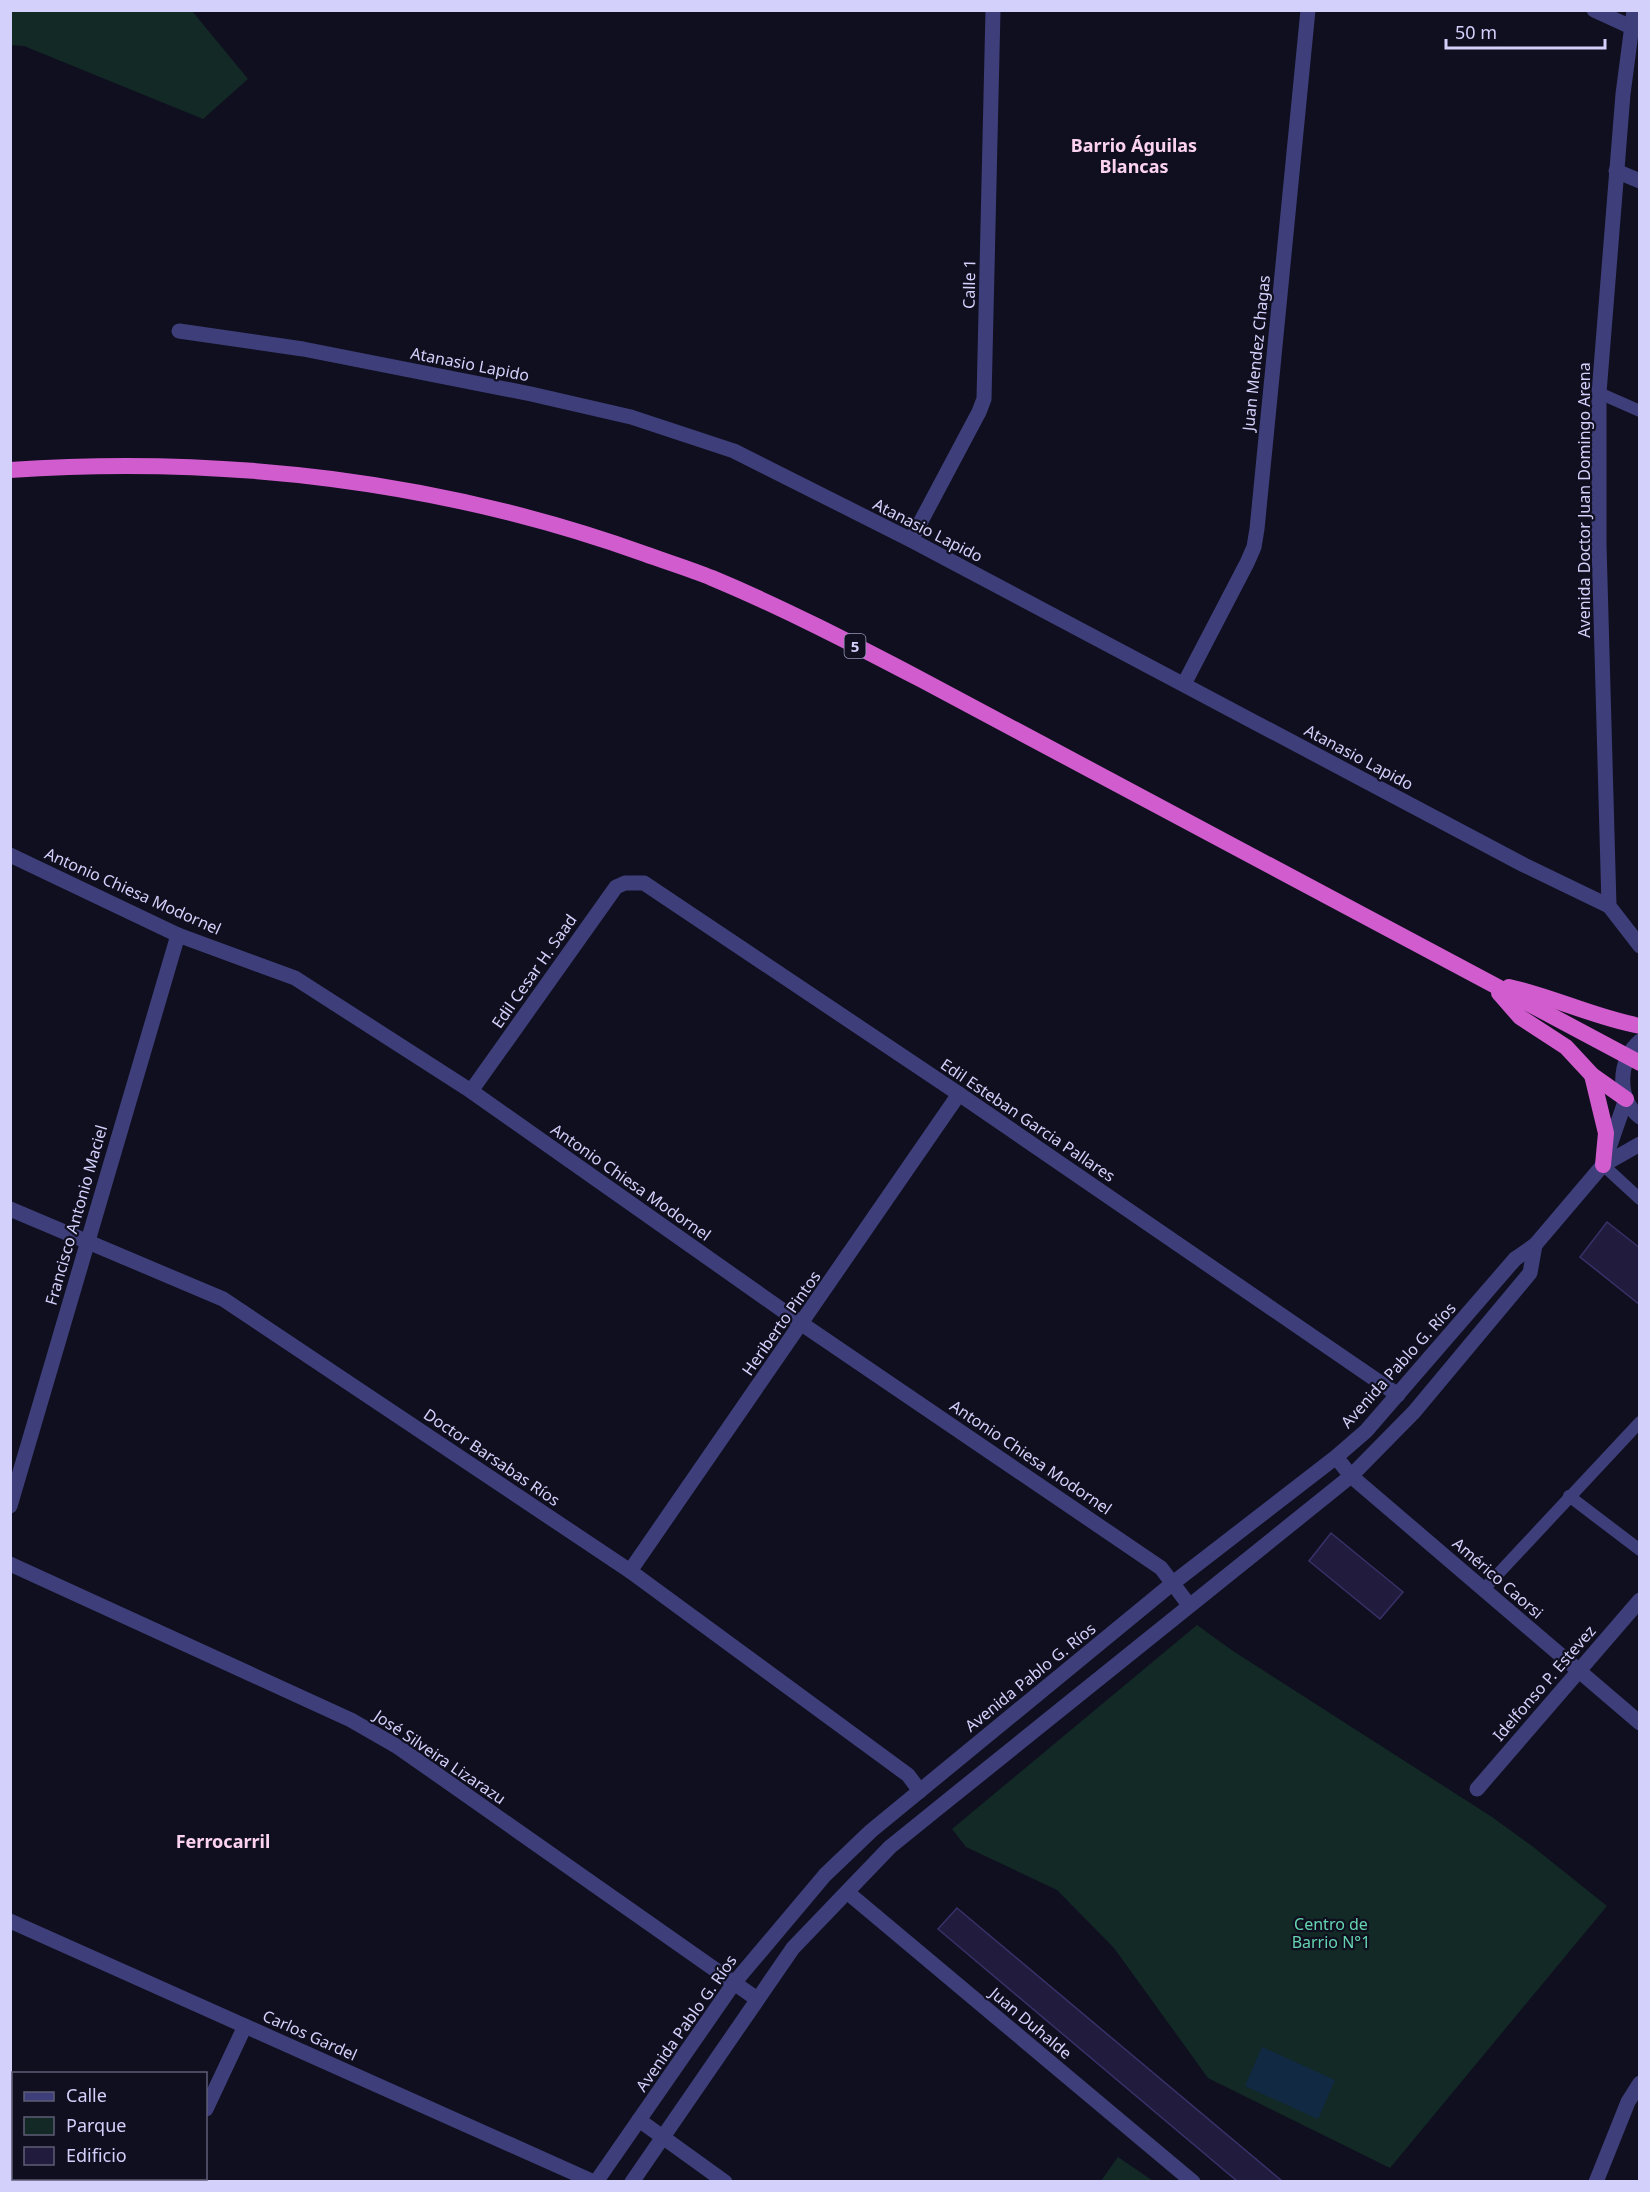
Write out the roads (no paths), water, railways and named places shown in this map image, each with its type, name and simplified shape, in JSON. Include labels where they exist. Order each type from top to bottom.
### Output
[{"type":"highway","name":"5","points":[[10,470],[134,465],[237,469],[403,490],[538,519],[613,542],[710,577],[808,621],[933,686],[1633,1060]]},
{"type":"highway","points":[[1490,984],[1537,993],[1611,1021],[1640,1026]]},
{"type":"highway","points":[[1490,984],[1520,1017],[1566,1047],[1592,1075],[1626,1099]]},
{"type":"highway","points":[[1592,1075],[1606,1133],[1603,1165]]},
{"type":"street","name":"Calle 1","points":[[910,540],[984,399],[993,10]]},
{"type":"street","name":"Juan Mendez Chagas","points":[[1184,684],[1254,547],[1308,10]]},
{"type":"street","points":[[1594,10],[1631,27]]},
{"type":"street","name":"Avenida Doctor Juan Domingo Arena","points":[[1609,906],[1599,544],[1599,393],[1616,171],[1634,10]]},
{"type":"street","points":[[1616,171],[1640,182]]},
{"type":"street","name":"Atanasio Lapido","points":[[179,331],[303,349],[519,392],[631,417],[734,451],[910,540],[1524,865],[1609,906]]},
{"type":"street","name":"Antonio Chiesa Modornel","points":[[10,855],[178,935],[295,978],[471,1091],[802,1323],[1161,1568],[1190,1605]]},
{"type":"street","name":"Edil Cesar H. Saad","points":[[471,1091],[616,887],[634,882]]},
{"type":"street","name":"Edil Esteban Garcia Pallares","points":[[634,882],[654,889],[959,1094],[1398,1395]]},
{"type":"street","points":[[1609,906],[1640,946]]},
{"type":"street","name":"Francisco Antonio Maciel","points":[[10,1506],[178,935]]},
{"type":"street","points":[[1640,1041],[1633,1060],[1622,1077],[1626,1099],[1635,1114],[1640,1117]]},
{"type":"street","name":"Heriberto Pintos","points":[[630,1570],[959,1094]]},
{"type":"street","name":"Avenida Pablo G. Ríos","points":[[1603,1165],[1626,1099]]},
{"type":"street","name":"Avenida Pablo G. Ríos","points":[[595,2181],[734,1983],[825,1875],[871,1831],[1173,1583],[1336,1457],[1366,1431],[1515,1259],[1535,1245],[1603,1165],[1640,1144]]},
{"type":"street","name":"Doctor Barsabas Ríos","points":[[10,1209],[223,1299],[630,1570],[908,1775],[920,1791]]},
{"type":"street","name":"Avenida Pablo G. Ríos","points":[[632,2181],[793,1948],[847,1892],[898,1841],[1351,1476],[1414,1412],[1530,1273],[1535,1245]]},
{"type":"street","name":"Américo Caorsi","points":[[1336,1457],[1351,1476],[1640,1723]]},
{"type":"street","name":"José Silveira Lizarazu","points":[[10,1564],[351,1720],[398,1748],[757,1999]]},
{"type":"street","name":"Idelfonso P. Estevez","points":[[1477,1789],[1640,1600]]},
{"type":"street","name":"Juan Duhalde","points":[[847,1892],[1193,2181]]},
{"type":"street","name":"Carlos Gardel","points":[[10,1921],[595,2181]]},
{"type":"street","points":[[207,2107],[245,2026]]},
{"type":"street","points":[[1596,2181],[1628,2102],[1640,2083]]},
{"type":"street","points":[[639,2120],[725,2181]]},
{"type":"lane","points":[[1599,393],[1640,411]]},
{"type":"lane","points":[[1603,1165],[1640,1199]]},
{"type":"lane","points":[[1484,1588],[1640,1422]]},
{"type":"lane","points":[[1569,1496],[1640,1550]]},
{"type":"water","points":[[1262,2047],[1335,2080],[1318,2119],[1245,2086]]},
{"type":"district","name":"Barrio Águilas Blancas","points":[[1134,155]]},
{"type":"district","name":"Ferrocarril","points":[[223,1841]]},
{"type":"park label","name":"Centro de Barrio N°1","points":[[1331,1933]]}]
